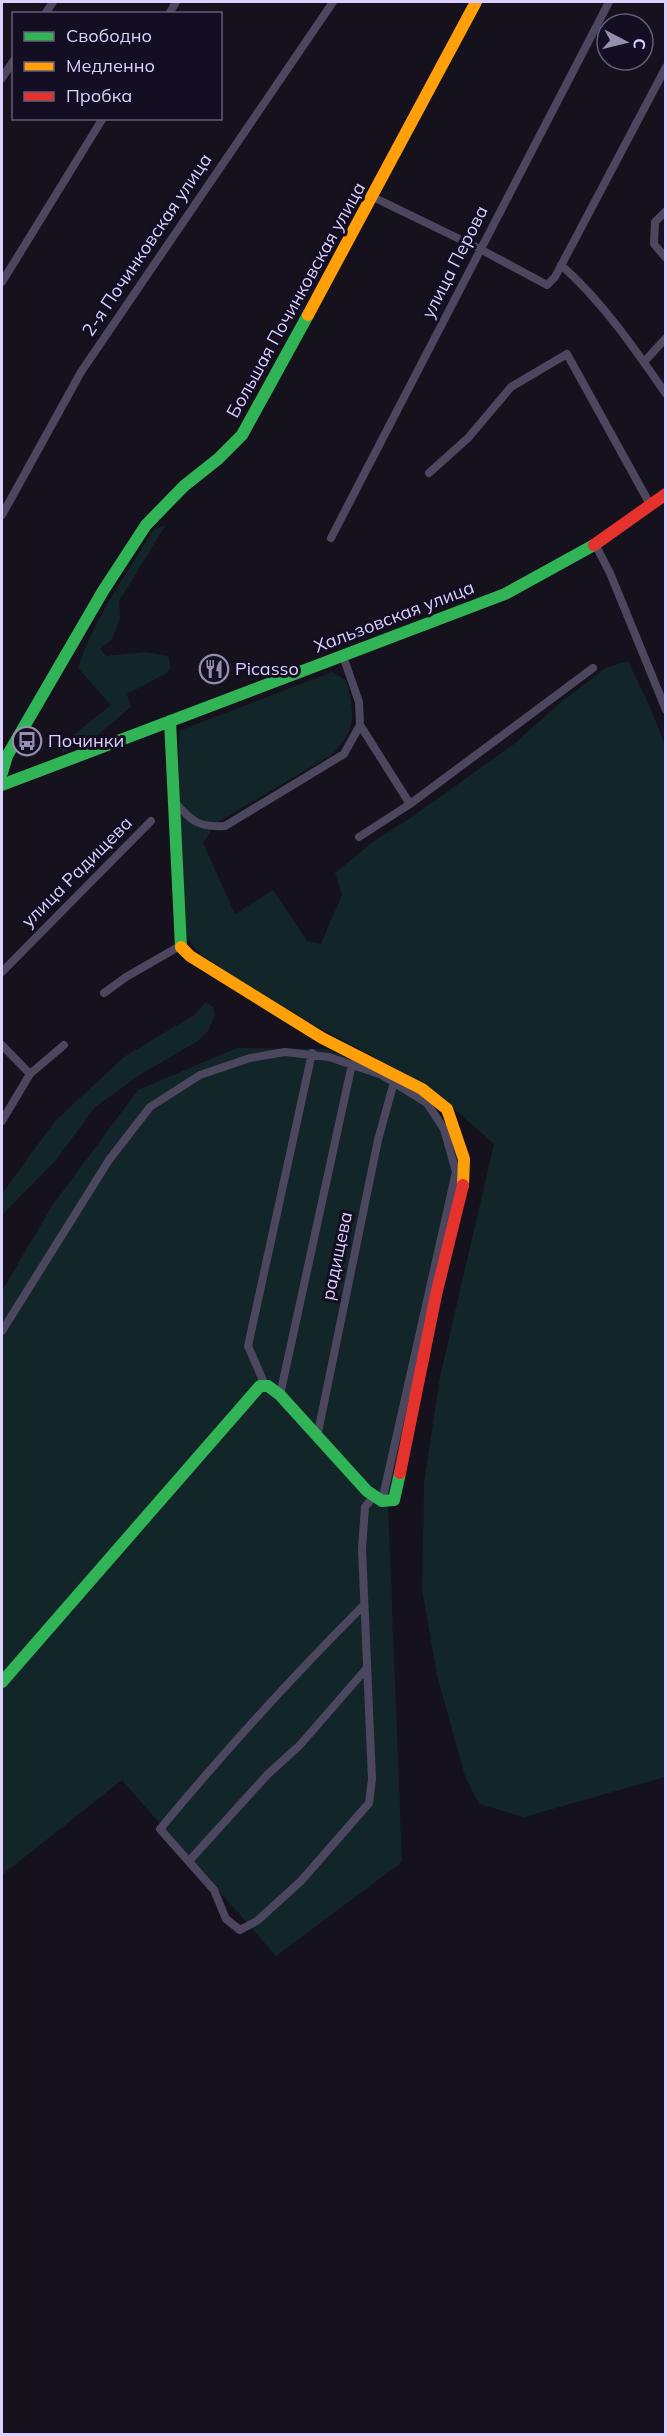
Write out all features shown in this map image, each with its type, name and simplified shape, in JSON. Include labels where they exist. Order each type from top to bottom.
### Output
[{"type":"street","name":"2-я Починковская улица","points":[[2,515],[81,372],[333,2]]},
{"type":"street","name":"Большая Починковская улица","points":[[2,773],[7,756],[98,601],[146,525],[184,486],[218,459],[242,435],[373,197],[476,2]]},
{"type":"street","name":"улица Перова","points":[[331,538],[609,2]]},
{"type":"street","points":[[2,78],[12,63]]},
{"type":"street","points":[[373,197],[480,249],[547,285],[555,278],[666,67]]},
{"type":"street","points":[[2,282],[102,120]]},
{"type":"street","points":[[666,211],[655,222],[654,243],[666,258]]},
{"type":"street","points":[[561,265],[581,283],[644,362],[666,394]]},
{"type":"street","points":[[644,362],[666,338]]},
{"type":"street","points":[[429,473],[468,438],[511,387],[567,354],[651,506]]},
{"type":"street","name":"Хальзовская улица","points":[[2,785],[505,594],[553,572],[596,546],[666,494]]},
{"type":"street","points":[[596,546],[610,573],[666,710]]},
{"type":"street","points":[[343,656],[359,702],[360,725],[410,804]]},
{"type":"street","points":[[359,837],[410,804],[592,668]]},
{"type":"street","points":[[170,721],[180,946],[190,957],[322,1038],[422,1089],[447,1109],[464,1159],[463,1185],[436,1295],[394,1500],[378,1498],[317,1437],[280,1395],[265,1385],[248,1347],[312,1053]]},
{"type":"street","points":[[173,799],[189,818],[207,827],[225,826],[344,754],[360,725]]},
{"type":"street","name":"улица Радищева","points":[[2,972],[151,821]]},
{"type":"street","points":[[104,993],[133,972],[180,946]]},
{"type":"street","points":[[2,1045],[30,1074]]},
{"type":"street","points":[[2,1121],[30,1074],[64,1046]]},
{"type":"street","points":[[2,1331],[109,1160],[150,1107],[200,1075],[250,1058],[285,1052],[312,1053],[382,1075],[427,1103],[444,1129],[456,1172],[378,1498],[365,1507],[362,1549],[372,1779],[369,1803],[301,1881],[257,1921],[240,1930],[226,1919],[214,1890],[160,1829],[219,1759],[363,1605]]},
{"type":"street","points":[[280,1395],[352,1064]]},
{"type":"street","name":"радищева","points":[[317,1437],[378,1140],[394,1082]]},
{"type":"street","points":[[2,1682],[255,1391],[265,1385]]},
{"type":"street","points":[[189,1861],[268,1774],[300,1745],[366,1669]]},
{"type":"green space","points":[[165,526],[119,601],[120,619],[112,639],[100,649],[106,656],[146,652],[168,656],[171,668],[165,674],[127,694],[131,707],[95,737],[62,753],[62,744],[111,705],[78,668],[93,631],[122,579],[154,529]]},
{"type":"green space","points":[[628,661],[666,748],[665,1777],[524,1817],[479,1804],[465,1776],[437,1675],[422,1588],[424,1483],[440,1377],[494,1144],[428,1086],[309,1022],[238,980],[197,951],[186,937],[179,825],[179,731],[332,672],[346,680],[352,721],[339,747],[330,756],[216,823],[203,843],[235,914],[273,890],[307,941],[321,944],[342,895],[335,873],[374,841],[412,817],[514,744],[561,702],[606,668]]},
{"type":"green space","points":[[206,1002],[213,1007],[215,1014],[209,1030],[198,1041],[141,1074],[95,1107],[56,1160],[2,1215],[2,1194],[55,1121],[124,1057],[194,1015]]},
{"type":"green space","points":[[237,1048],[327,1049],[392,1074],[424,1095],[448,1125],[461,1167],[388,1505],[402,1862],[276,1956],[122,1780],[2,1875],[2,1291],[52,1206],[138,1090]]},
{"type":"traffic: fast","points":[[2,773],[7,756],[103,591],[146,525],[184,486],[218,459],[242,435],[308,315]]},
{"type":"traffic: fast","points":[[2,785],[505,594],[594,545]]},
{"type":"traffic: fast","points":[[170,721],[181,947]]},
{"type":"traffic: fast","points":[[2,1682],[260,1386],[268,1386],[280,1395],[367,1491],[382,1501],[394,1500],[400,1473]]},
{"type":"traffic: slow","points":[[308,315],[476,2]]},
{"type":"traffic: slow","points":[[181,947],[190,956],[322,1038],[422,1089],[447,1109],[464,1159],[463,1185]]},
{"type":"traffic: jam","points":[[594,545],[666,494]]},
{"type":"traffic: jam","points":[[400,1473],[436,1295],[463,1185]]},
{"type":"place","name":"Picasso","points":[[214,669]]},
{"type":"place","name":"Починки","points":[[27,741]]}]
